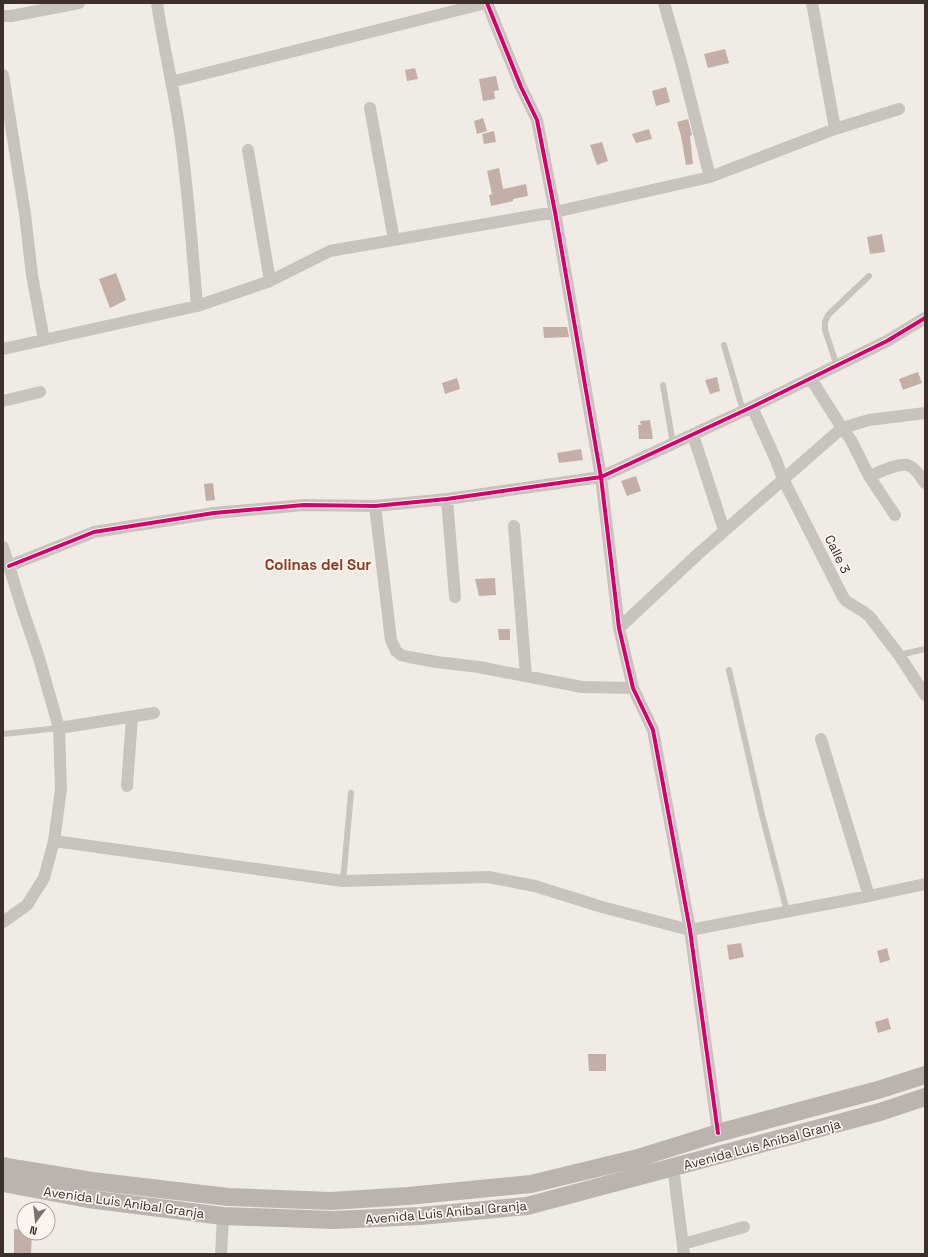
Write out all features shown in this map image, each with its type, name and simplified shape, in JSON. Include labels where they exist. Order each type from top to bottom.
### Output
[{"type":"main road","name":"Avenida Luis Anibal Granja","points":[[3,1166],[92,1181],[228,1197],[331,1201],[408,1196],[531,1184],[638,1158],[718,1133],[878,1090],[925,1075]]},
{"type":"main road","name":"Avenida Luis Anibal Granja","points":[[3,1183],[88,1199],[223,1216],[334,1220],[420,1216],[527,1206],[880,1112],[925,1097]]},
{"type":"street","points":[[3,16],[11,16],[79,3]]},
{"type":"street","points":[[157,3],[179,127],[190,216],[197,306]]},
{"type":"street","points":[[171,82],[487,3],[521,87],[537,120],[555,212],[600,477],[619,628],[633,688],[653,730],[690,930],[718,1133]]},
{"type":"street","points":[[664,3],[681,62],[710,177]]},
{"type":"street","points":[[812,3],[835,129]]},
{"type":"street","points":[[3,75],[25,214],[32,276],[44,340]]},
{"type":"street","points":[[370,108],[394,240]]},
{"type":"street","points":[[3,349],[197,306],[270,280],[330,251],[555,212],[710,177],[835,129],[899,109]]},
{"type":"street","points":[[248,150],[270,280]]},
{"type":"street","points":[[9,566],[94,532],[214,513],[304,505],[375,506],[447,499],[600,477],[811,379],[887,341],[925,318]]},
{"type":"street","points":[[811,379],[851,440],[869,476],[895,515]]},
{"type":"street","points":[[3,401],[40,392]]},
{"type":"street","name":"Calle 3","points":[[748,409],[776,460],[783,479],[846,601],[870,617],[899,655],[925,695]]},
{"type":"street","points":[[619,628],[724,530],[842,428],[869,420],[925,413]]},
{"type":"street","points":[[693,435],[724,530]]},
{"type":"street","points":[[869,476],[898,465],[907,464],[912,466],[925,482]]},
{"type":"street","points":[[447,499],[455,597]]},
{"type":"street","points":[[375,506],[391,640],[396,651],[401,655],[438,662],[479,667],[582,687],[633,688]]},
{"type":"street","points":[[514,526],[526,676]]},
{"type":"street","points":[[3,547],[39,658],[59,728],[61,789],[54,841],[44,878],[26,905],[3,922]]},
{"type":"street","points":[[59,728],[154,713]]},
{"type":"street","points":[[127,786],[132,716]]},
{"type":"street","points":[[821,739],[869,896]]},
{"type":"street","points":[[54,841],[343,881],[488,877],[535,886],[602,907],[690,930],[925,884]]},
{"type":"street","points":[[673,1167],[683,1249],[744,1227]]},
{"type":"street","points":[[221,1254],[223,1216]]},
{"type":"lane","points":[[837,366],[825,330],[825,322],[828,315],[869,276]]},
{"type":"lane","points":[[724,345],[748,409]]},
{"type":"lane","points":[[663,385],[673,444]]},
{"type":"lane","points":[[899,655],[925,649]]},
{"type":"lane","points":[[729,670],[760,808],[786,911]]},
{"type":"lane","points":[[3,734],[59,728]]},
{"type":"lane","points":[[343,881],[351,793]]},
{"type":"building","points":[[725,49],[729,63],[708,68],[704,54]]},
{"type":"building","points":[[415,68],[418,79],[407,81],[405,70]]},
{"type":"building","points":[[496,76],[499,90],[494,91],[495,99],[483,101],[479,79]]},
{"type":"building","points":[[666,87],[670,102],[656,106],[652,91]]},
{"type":"building","points":[[483,118],[487,131],[477,134],[474,121]]},
{"type":"building","points":[[688,119],[692,135],[690,136],[693,164],[686,165],[677,122]]},
{"type":"building","points":[[649,129],[652,139],[636,143],[632,134]]},
{"type":"building","points":[[494,131],[496,142],[484,144],[482,134]]},
{"type":"building","points":[[602,142],[608,161],[597,165],[590,145]]},
{"type":"building","points":[[499,168],[503,189],[526,184],[528,196],[491,206],[489,195],[492,194],[487,171]]},
{"type":"building","points":[[882,234],[885,252],[870,254],[867,237]]},
{"type":"building","points":[[116,273],[126,300],[110,308],[99,279]]},
{"type":"building","points":[[543,327],[567,327],[569,337],[544,338]]},
{"type":"building","points":[[918,372],[922,383],[903,390],[899,379]]},
{"type":"building","points":[[717,377],[720,391],[710,394],[705,380]]},
{"type":"building","points":[[457,378],[460,389],[445,394],[442,383]]},
{"type":"building","points":[[650,420],[653,439],[639,439],[638,425],[641,425],[640,421]]},
{"type":"building","points":[[581,449],[583,460],[559,463],[557,453]]},
{"type":"building","points":[[636,476],[641,491],[627,496],[621,481]]},
{"type":"building","points":[[213,483],[215,500],[206,501],[204,484]]},
{"type":"building","points":[[495,578],[496,595],[479,596],[475,579]]},
{"type":"building","points":[[498,629],[510,629],[510,640],[499,640]]},
{"type":"building","points":[[741,943],[744,957],[729,960],[727,945]]},
{"type":"building","points":[[887,948],[890,960],[880,963],[877,951]]},
{"type":"building","points":[[888,1018],[891,1029],[878,1033],[875,1022]]},
{"type":"building","points":[[588,1054],[606,1054],[606,1071],[589,1071]]},
{"type":"building","points":[[14,1229],[16,1229],[16,1241],[32,1241],[31,1254],[14,1254]]},
{"type":"cycle path","points":[[487,3],[521,87],[537,120],[555,212],[601,477],[619,628],[633,688],[653,730],[690,930],[718,1133]]},
{"type":"cycle path","points":[[9,566],[94,532],[214,513],[304,505],[375,506],[447,499],[601,477],[752,407],[887,341],[925,318]]},
{"type":"district","name":"Colinas del Sur","points":[[318,565]]}]
